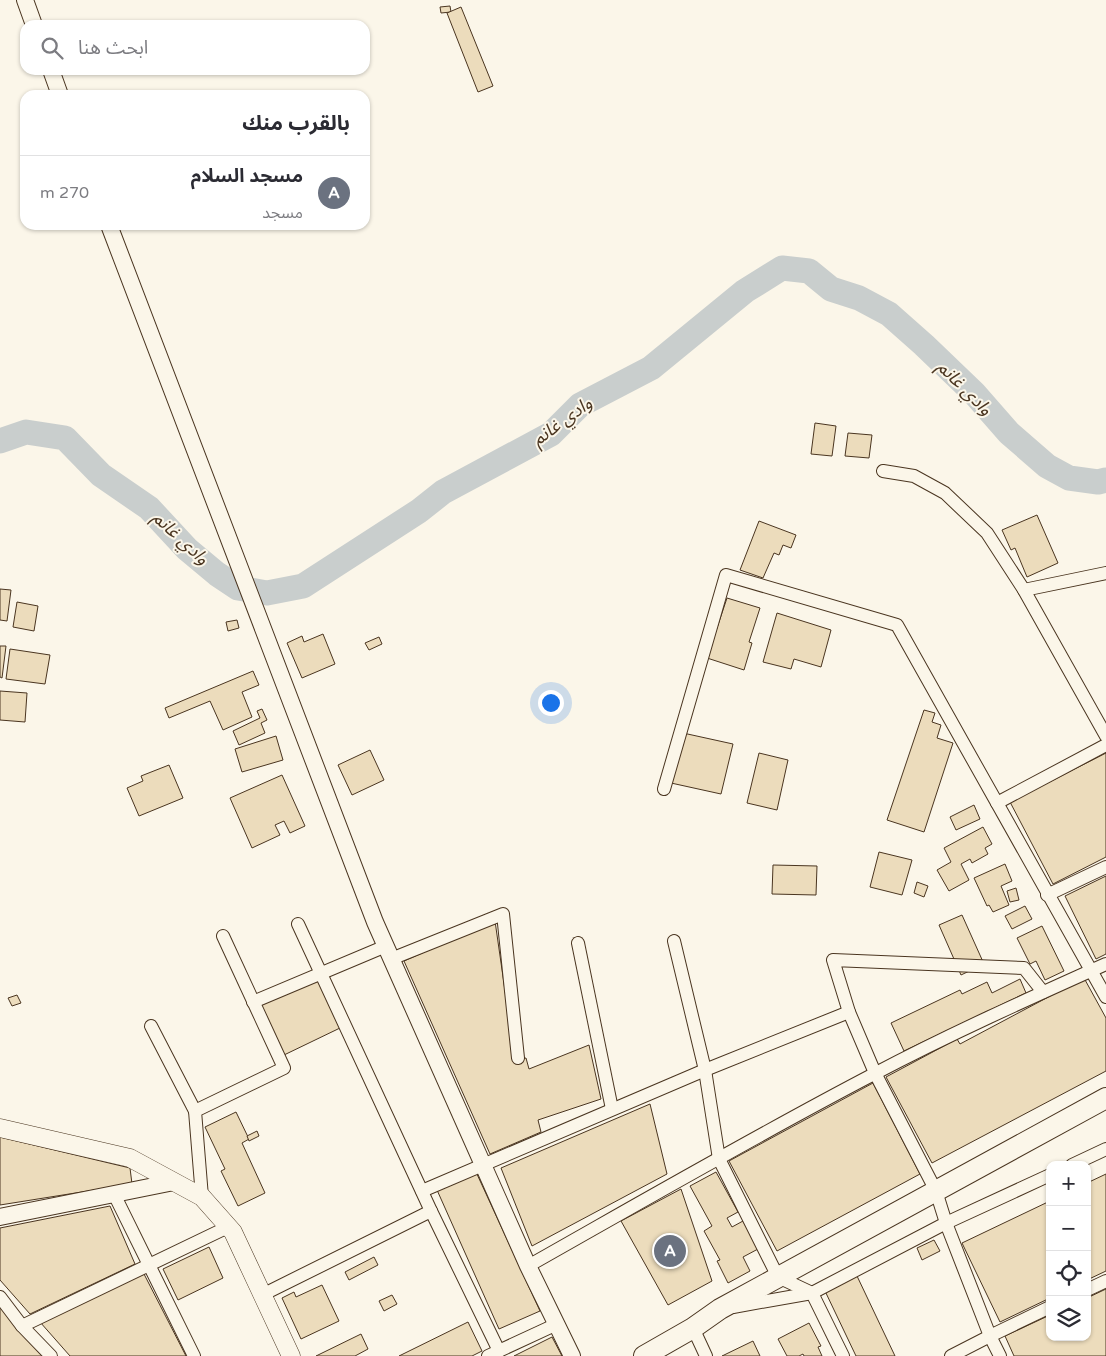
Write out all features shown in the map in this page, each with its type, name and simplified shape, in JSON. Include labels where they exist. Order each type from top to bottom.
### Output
[{"type":"main road","points":[[644,1356],[693,1328],[720,1309],[1106,1098]]},
{"type":"main road","points":[[0,1128],[130,1158],[202,1197],[233,1232],[291,1356]]},
{"type":"street","points":[[25,0],[32,20]]},
{"type":"street","points":[[53,75],[58,90]]},
{"type":"street","points":[[111,230],[375,922],[528,1266],[572,1356]]},
{"type":"street","points":[[883,471],[914,476],[945,493],[987,534],[1024,590],[1106,736]]},
{"type":"street","points":[[1024,590],[1106,573]]},
{"type":"street","points":[[664,790],[726,576],[897,625],[1106,997]]},
{"type":"street","points":[[997,803],[1106,745]]},
{"type":"street","points":[[1047,895],[1106,867]]},
{"type":"street","points":[[254,1002],[321,974],[503,914],[518,1058]]},
{"type":"street","points":[[298,924],[422,1191],[494,1353],[557,1324]]},
{"type":"street","points":[[195,1111],[284,1068],[223,936]]},
{"type":"street","points":[[674,941],[705,1070],[718,1158],[778,1277],[812,1293],[843,1356]]},
{"type":"street","points":[[578,943],[612,1109]]},
{"type":"street","points":[[1000,1356],[990,1336],[946,1224],[936,1191],[876,1073],[849,1012],[833,960],[1024,968],[1043,992]]},
{"type":"street","points":[[528,1266],[718,1158],[876,1073],[1043,992],[1106,964]]},
{"type":"street","points":[[422,1191],[705,1070],[849,1012]]},
{"type":"street","points":[[151,1026],[195,1111],[202,1197]]},
{"type":"street","points":[[1080,1161],[1106,1149]]},
{"type":"street","points":[[720,1309],[812,1293],[946,1224],[1046,1177]]},
{"type":"street","points":[[0,1217],[174,1182]]},
{"type":"street","points":[[114,1194],[194,1356]]},
{"type":"street","points":[[262,1295],[431,1211]]},
{"type":"street","points":[[22,1326],[228,1226]]},
{"type":"street","points":[[1091,1288],[1106,1281]]},
{"type":"street","points":[[0,1297],[22,1326],[51,1356]]},
{"type":"street","points":[[952,1356],[1046,1309]]},
{"type":"street","points":[[693,1328],[706,1356]]},
{"type":"building","points":[[450,6],[451,12],[441,13],[440,7]]},
{"type":"building","points":[[461,7],[493,86],[478,92],[447,13]]},
{"type":"building","points":[[815,423],[836,426],[832,456],[811,454]]},
{"type":"building","points":[[848,433],[872,435],[869,458],[845,456]]},
{"type":"building","points":[[1037,515],[1058,563],[1027,577],[1015,548],[1011,550],[1002,530]]},
{"type":"building","points":[[759,521],[796,535],[791,548],[783,545],[779,555],[774,553],[763,578],[740,570]]},
{"type":"building","points":[[0,589],[11,590],[7,621],[0,620]]},
{"type":"building","points":[[727,598],[760,608],[749,642],[752,643],[744,670],[707,658]]},
{"type":"building","points":[[17,602],[38,606],[34,631],[13,627]]},
{"type":"building","points":[[777,613],[831,630],[821,667],[794,659],[791,669],[763,662]]},
{"type":"building","points":[[237,620],[239,628],[228,631],[226,622]]},
{"type":"building","points":[[323,634],[335,664],[302,678],[287,643],[302,636],[304,642]]},
{"type":"building","points":[[379,637],[382,644],[369,650],[365,643]]},
{"type":"building","points":[[0,646],[6,646],[2,678],[0,677]]},
{"type":"building","points":[[10,649],[50,655],[45,684],[6,679]]},
{"type":"building","points":[[253,671],[259,685],[242,692],[252,717],[223,730],[210,701],[169,718],[165,708]]},
{"type":"building","points":[[0,691],[27,693],[25,722],[0,720]]},
{"type":"building","points":[[262,709],[267,720],[261,723],[265,733],[239,745],[233,731],[260,718],[257,711]]},
{"type":"building","points":[[924,710],[935,713],[932,722],[941,725],[937,738],[953,743],[924,832],[887,820]]},
{"type":"building","points":[[683,733],[733,744],[721,794],[671,783]]},
{"type":"building","points":[[276,736],[283,760],[242,772],[235,749]]},
{"type":"building","points":[[370,750],[384,780],[352,795],[338,765]]},
{"type":"building","points":[[759,753],[788,760],[777,810],[747,803]]},
{"type":"building","points":[[1106,753],[1106,857],[1053,884],[1010,802]]},
{"type":"building","points":[[169,765],[183,798],[139,816],[127,788],[143,781],[141,776]]},
{"type":"building","points":[[282,775],[305,826],[290,833],[284,821],[275,825],[280,835],[252,848],[230,798]]},
{"type":"building","points":[[974,805],[980,819],[956,830],[950,817]]},
{"type":"building","points":[[983,827],[992,844],[985,848],[988,854],[972,863],[970,859],[961,864],[969,880],[949,891],[937,870],[951,862],[944,848]]},
{"type":"building","points":[[879,852],[912,860],[902,895],[870,887]]},
{"type":"building","points":[[1005,864],[1012,881],[1001,886],[1009,905],[993,912],[989,905],[987,906],[974,878]]},
{"type":"building","points":[[773,865],[817,866],[816,895],[772,894]]},
{"type":"building","points":[[1106,876],[1106,954],[1096,959],[1065,896]]},
{"type":"building","points":[[917,882],[928,886],[924,897],[914,893]]},
{"type":"building","points":[[1016,888],[1019,900],[1010,902],[1007,891]]},
{"type":"building","points":[[1025,906],[1032,919],[1012,929],[1005,916]]},
{"type":"building","points":[[962,915],[984,964],[961,975],[939,925]]},
{"type":"building","points":[[495,921],[515,1060],[526,1058],[529,1069],[589,1045],[601,1099],[538,1120],[541,1132],[490,1154],[404,961]]},
{"type":"building","points":[[1042,926],[1064,971],[1045,980],[1036,961],[1030,964],[1017,938]]},
{"type":"building","points":[[318,978],[340,1028],[284,1055],[258,1003]]},
{"type":"building","points":[[1084,978],[1106,1018],[1106,1071],[932,1163],[886,1077],[957,1039],[960,1044]]},
{"type":"building","points":[[1020,979],[1026,993],[904,1051],[891,1023],[960,990],[962,994],[987,982],[992,993]]},
{"type":"building","points":[[17,995],[21,1003],[12,1006],[8,998]]},
{"type":"building","points":[[873,1083],[920,1174],[777,1251],[729,1161]]},
{"type":"building","points":[[650,1104],[667,1174],[532,1246],[501,1168]]},
{"type":"building","points":[[236,1112],[249,1139],[242,1143],[265,1193],[238,1206],[221,1171],[225,1169],[205,1127]]},
{"type":"building","points":[[257,1131],[259,1136],[249,1141],[247,1136]]},
{"type":"building","points":[[0,1137],[130,1168],[132,1184],[0,1205]]},
{"type":"building","points":[[476,1172],[540,1311],[499,1329],[437,1190]]},
{"type":"building","points":[[716,1172],[738,1212],[727,1218],[732,1227],[743,1221],[758,1249],[743,1257],[750,1271],[728,1283],[717,1261],[720,1260],[704,1231],[712,1226],[690,1186]]},
{"type":"building","points":[[1106,1174],[1106,1271],[1091,1278],[1091,1206],[1091,1181]]},
{"type":"building","points":[[681,1189],[712,1281],[668,1305],[621,1221]]},
{"type":"building","points":[[1046,1203],[1046,1300],[1000,1322],[962,1243]]},
{"type":"building","points":[[110,1206],[135,1264],[30,1314],[0,1280],[0,1228]]},
{"type":"building","points":[[934,1240],[940,1251],[922,1260],[917,1248]]},
{"type":"building","points":[[209,1247],[223,1278],[178,1300],[163,1269]]},
{"type":"building","points":[[374,1257],[378,1265],[349,1280],[345,1272]]},
{"type":"building","points":[[144,1274],[186,1356],[70,1356],[40,1322]]},
{"type":"building","points":[[857,1276],[895,1356],[856,1356],[825,1291]]},
{"type":"building","points":[[322,1285],[339,1321],[301,1339],[282,1298],[294,1292],[296,1297]]},
{"type":"building","points":[[1106,1289],[1106,1356],[1014,1356],[1005,1336],[1046,1317],[1046,1341],[1091,1341],[1091,1296]]},
{"type":"building","points":[[392,1295],[397,1304],[384,1311],[379,1301]]},
{"type":"building","points":[[0,1306],[47,1356],[0,1356]]},
{"type":"building","points":[[468,1322],[482,1351],[472,1356],[399,1356]]},
{"type":"building","points":[[809,1323],[821,1346],[818,1347],[822,1356],[804,1356],[803,1354],[787,1356],[778,1339]]},
{"type":"building","points":[[361,1334],[368,1349],[355,1356],[316,1356]]},
{"type":"building","points":[[552,1337],[562,1356],[514,1356]]},
{"type":"building","points":[[753,1341],[760,1356],[722,1356]]},
{"type":"waterway","name":"وادي غانم","points":[[0,441],[26,432],[65,438],[101,475],[149,508],[187,549],[217,574],[238,588],[267,593],[303,586],[419,511],[443,492],[551,434],[580,405],[651,368],[745,291],[782,268],[809,271],[831,289],[859,298],[889,314],[974,393],[1009,433],[1047,466],[1069,478],[1098,482],[1106,480]]},
{"type":"place","name":"مسجد السلام","points":[[670,1251]]}]
